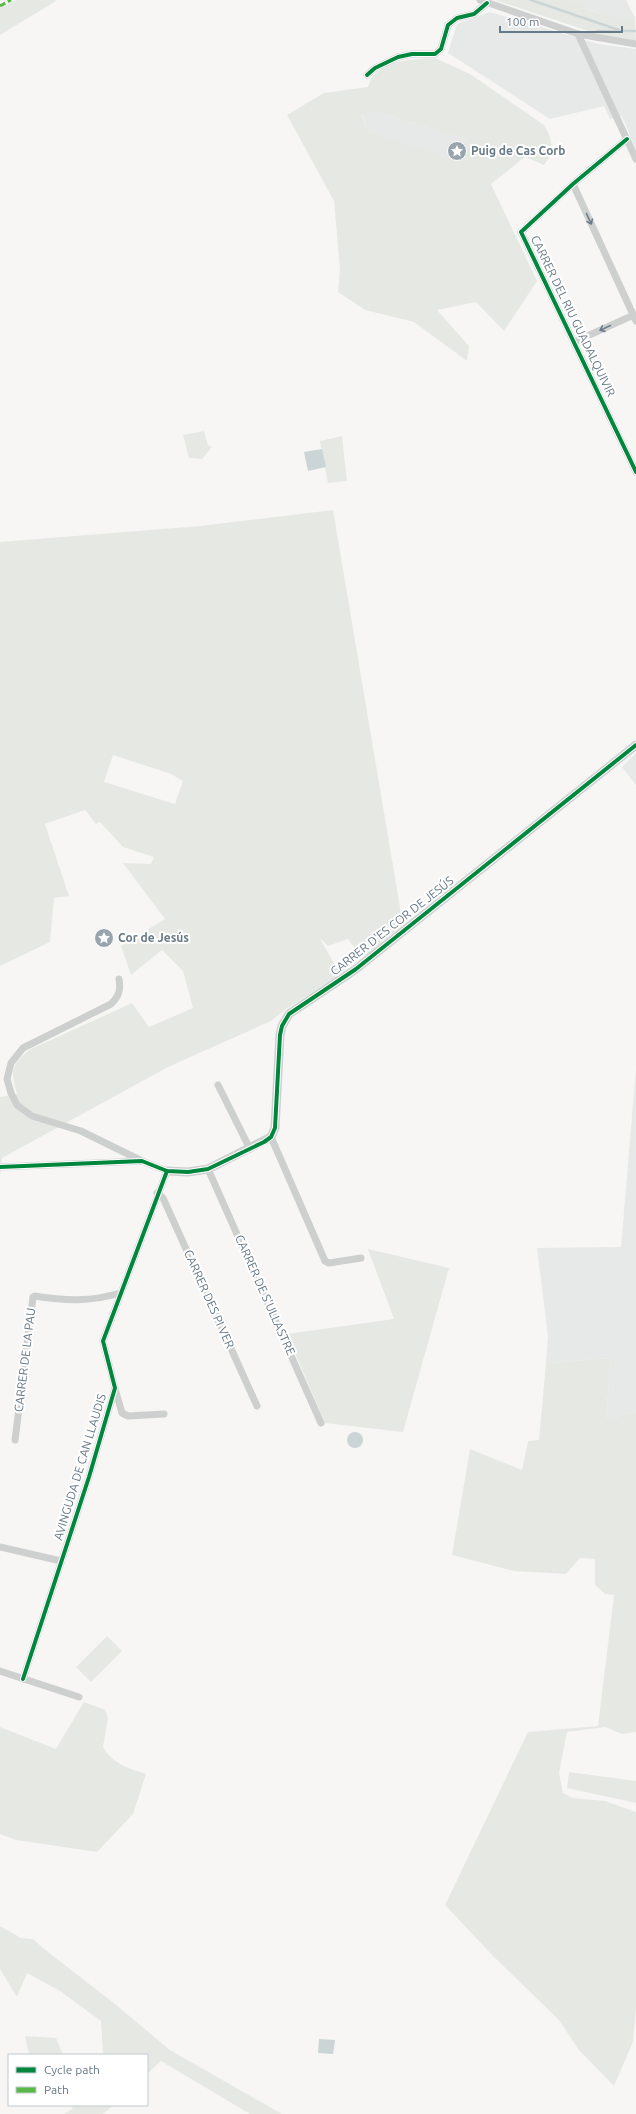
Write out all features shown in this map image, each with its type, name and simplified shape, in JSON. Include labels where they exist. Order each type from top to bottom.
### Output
[{"type":"street","points":[[367,75],[375,68],[398,57],[412,54],[434,54],[441,49],[448,25],[457,18],[474,14],[484,1],[578,34],[636,44]]},
{"type":"street","points":[[578,34],[636,159]]},
{"type":"street","name":"CARRER DEL RIU GUADALQUIVIR","points":[[627,139],[573,184],[521,232],[635,467]]},
{"type":"street","points":[[573,184],[635,316],[574,342]]},
{"type":"street","name":"CARRER D'ES COR DE JESÚS","points":[[271,1137],[275,1128],[280,1035],[282,1026],[289,1014],[356,969],[636,745]]},
{"type":"street","points":[[119,979],[121,988],[117,998],[111,1004],[23,1048],[11,1063],[7,1079],[17,1105],[32,1116],[81,1131],[167,1171],[188,1172],[208,1169],[271,1137],[326,1261],[329,1263],[361,1258]]},
{"type":"street","points":[[218,1085],[250,1149]]},
{"type":"street","points":[[0,1167],[142,1160]]},
{"type":"street","name":"CARRER DE S'ULLASTRE","points":[[208,1169],[321,1422]]},
{"type":"street","name":"AVINGUDA DE CAN LLAUDIS","points":[[23,1679],[89,1477],[115,1388],[103,1341],[157,1193],[167,1171]]},
{"type":"street","name":"CARRER DES PI VER","points":[[157,1193],[163,1198],[257,1406]]},
{"type":"street","name":"CARRER DE LA PAU","points":[[15,1440],[33,1297],[35,1296],[65,1301],[80,1301],[105,1297],[120,1292]]},
{"type":"street","points":[[115,1388],[122,1413],[128,1416],[164,1414]]},
{"type":"street","points":[[0,1547],[61,1561]]},
{"type":"street","points":[[0,1671],[79,1697]]},
{"type":"shaded area","points":[[16,0],[56,1],[0,35],[0,8]]},
{"type":"shaded area","points":[[495,0],[572,0],[587,9],[602,15],[635,18],[636,41],[597,34]]},
{"type":"shaded area","points":[[572,0],[626,0],[635,18],[611,18],[581,7]]},
{"type":"shaded area","points":[[490,12],[598,44],[636,49],[636,150],[622,116],[610,119],[604,106],[550,119],[448,53],[457,24]]},
{"type":"shaded area","points":[[435,58],[470,74],[544,125],[552,145],[548,160],[544,165],[525,157],[491,184],[537,281],[504,331],[476,302],[437,310],[469,346],[467,361],[414,322],[365,310],[338,292],[340,269],[334,201],[287,115],[324,93],[368,87],[372,78],[378,71],[386,66],[405,60]],"holes":[[[378,112],[467,140],[461,161],[369,132],[361,115]]]},
{"type":"shaded area","points":[[378,112],[467,140],[461,162],[369,132],[361,114]]},
{"type":"shaded area","points":[[204,431],[208,445],[212,447],[202,459],[189,458],[183,435]]},
{"type":"shaded area","points":[[342,436],[347,481],[328,483],[320,441]]},
{"type":"shaded area","points":[[322,449],[326,467],[308,471],[304,452]]},
{"type":"shaded area","points":[[333,510],[403,925],[368,955],[359,954],[348,939],[328,946],[319,937],[341,975],[286,1009],[271,1021],[168,1067],[2,1158],[0,1178],[0,1097],[17,1094],[13,1074],[15,1065],[23,1055],[29,1050],[132,1003],[149,1027],[193,1008],[183,971],[162,950],[131,975],[121,946],[165,919],[123,863],[151,864],[154,857],[123,847],[100,822],[96,824],[85,810],[45,824],[69,896],[54,898],[50,942],[0,966],[0,542],[200,526]],"holes":[[[113,755],[171,774],[183,781],[175,804],[104,782]]]},
{"type":"shaded area","points":[[636,753],[636,785],[622,767]]},
{"type":"shaded area","points":[[636,1069],[636,1412],[606,1419],[611,1358],[546,1363],[548,1336],[537,1248],[621,1247]]},
{"type":"shaded area","points":[[368,1249],[449,1268],[403,1432],[325,1423],[287,1334],[394,1319]]},
{"type":"shaded area","points":[[611,1358],[606,1419],[636,1412],[636,1732],[622,1734],[605,1727],[567,1732],[559,1773],[563,1793],[573,1798],[605,1801],[636,1812],[636,2008],[633,2042],[614,2086],[578,2049],[559,2020],[494,1957],[445,1905],[528,1732],[598,1726],[614,1595],[605,1594],[595,1585],[595,1559],[580,1558],[566,1574],[514,1571],[452,1555],[470,1449],[522,1470],[528,1441],[539,1440],[546,1363]]},
{"type":"shaded area","points":[[352,1432],[358,1432],[363,1437],[361,1446],[358,1448],[352,1448],[347,1443],[347,1437]]},
{"type":"shaded area","points":[[107,1636],[122,1651],[91,1682],[76,1667]]},
{"type":"shaded area","points":[[84,1702],[105,1710],[108,1718],[103,1747],[111,1758],[122,1765],[146,1774],[133,1814],[97,1852],[16,1840],[0,1834],[0,1727],[56,1749]]},
{"type":"shaded area","points":[[569,1772],[636,1781],[636,1803],[567,1788]]},
{"type":"shaded area","points":[[0,1926],[21,1938],[33,1939],[170,2050],[282,2114],[250,2114],[161,2061],[148,2073],[148,2054],[103,2054],[101,2021],[60,1991],[27,1973],[17,1997],[0,1969]]},
{"type":"shaded area","points":[[25,2036],[56,2038],[63,2054],[29,2054]]},
{"type":"shaded area","points":[[319,2039],[335,2040],[333,2054],[318,2053]]},
{"type":"shaded area","points":[[73,2106],[113,2106],[103,2114],[64,2114],[72,2109]]},
{"type":"waterway","points":[[531,0],[619,30]]},
{"type":"waterway","points":[[597,31],[636,31]]},
{"type":"marked path","points":[[0,6],[11,0]]},
{"type":"cycle path","points":[[367,75],[375,68],[398,57],[412,54],[435,54],[441,49],[448,25],[457,18],[474,14],[487,3]]},
{"type":"cycle path","points":[[627,139],[573,184],[521,232],[636,472]]},
{"type":"cycle path","points":[[0,1167],[142,1161],[167,1171],[188,1172],[208,1169],[264,1142],[271,1137],[275,1128],[280,1035],[282,1026],[289,1014],[356,969],[636,745]]},
{"type":"cycle path","points":[[23,1679],[89,1477],[115,1388],[103,1341],[167,1171]]},
{"type":"place","name":"Puig de Cas Corb","points":[[457,151]]},
{"type":"place","name":"Cor de Jesús","points":[[104,938]]}]
